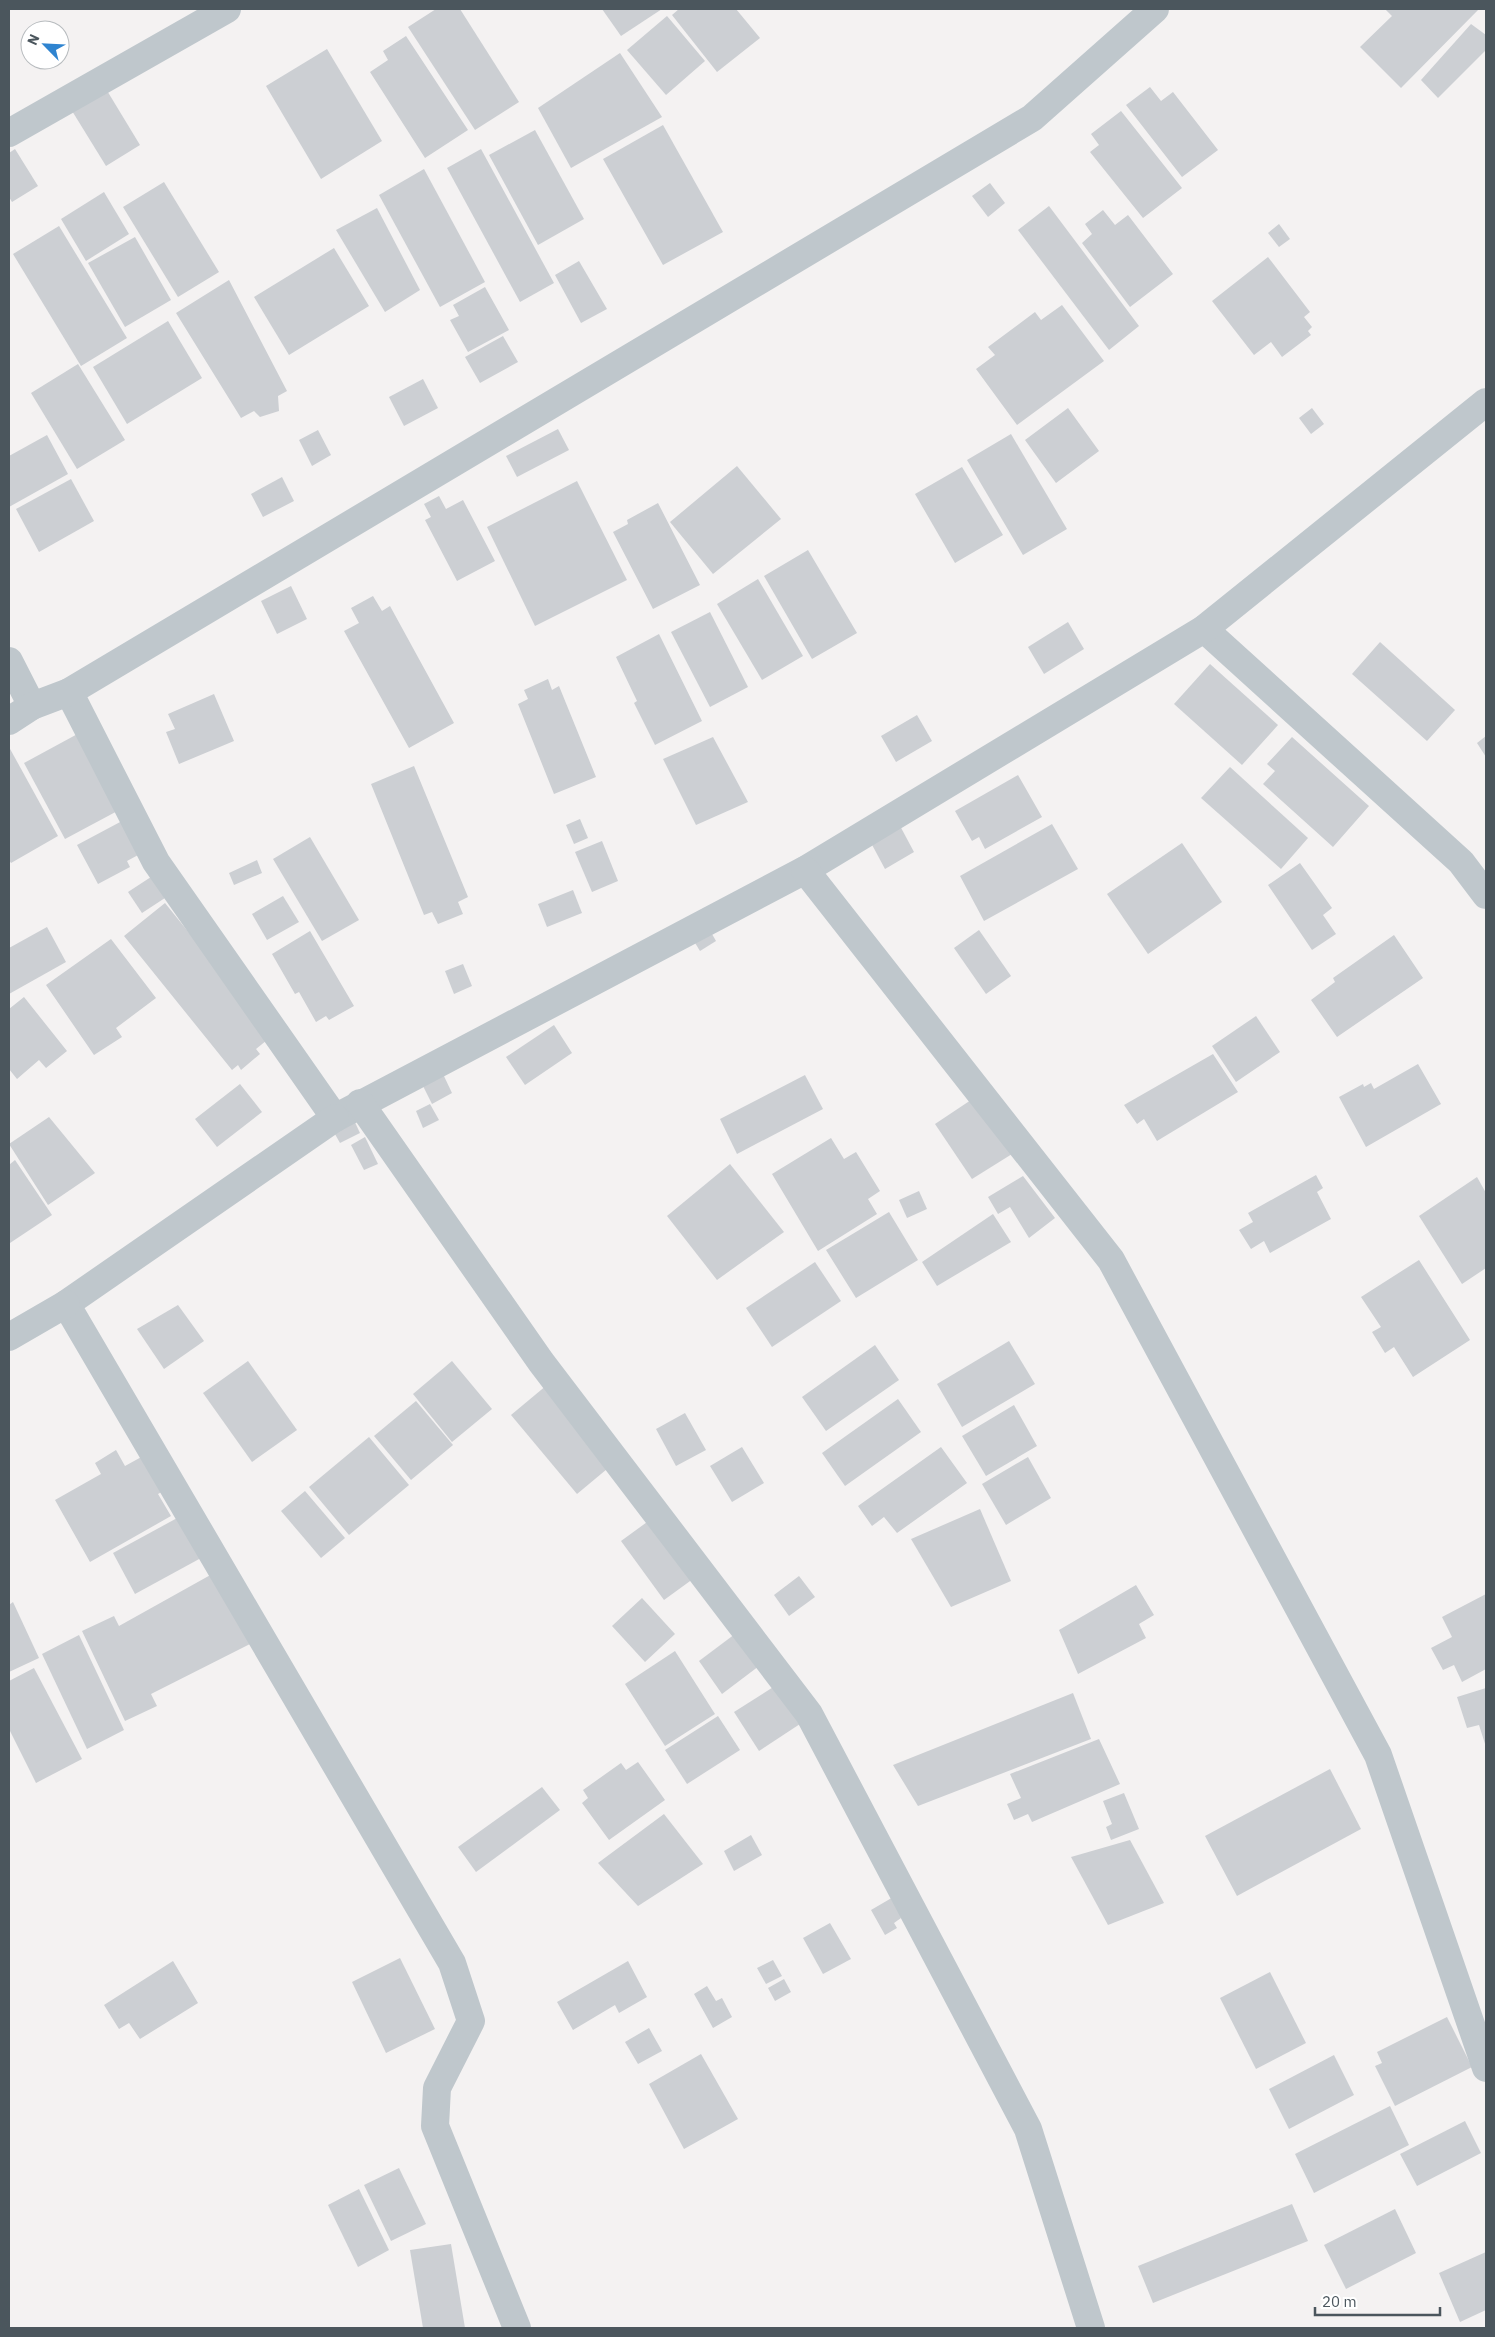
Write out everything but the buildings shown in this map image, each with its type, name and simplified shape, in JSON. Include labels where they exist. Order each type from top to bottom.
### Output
[{"type":"street","points":[[9,133],[227,9]]},
{"type":"street","points":[[9,720],[32,706],[69,692],[1032,118],[1155,9]]},
{"type":"street","points":[[9,1337],[66,1304],[335,1118],[360,1103],[805,870],[1204,629],[1486,402]]},
{"type":"street","points":[[1204,629],[1461,862],[1486,895]]},
{"type":"street","points":[[9,661],[32,706]]},
{"type":"street","points":[[69,692],[156,862],[335,1118]]},
{"type":"street","points":[[805,870],[1111,1260],[1378,1755],[1486,2068]]},
{"type":"street","points":[[360,1103],[541,1362],[809,1714],[1028,2129],[1091,2328]]},
{"type":"street","points":[[66,1304],[452,1963],[471,2022],[437,2088],[435,2126],[518,2328]]}]
